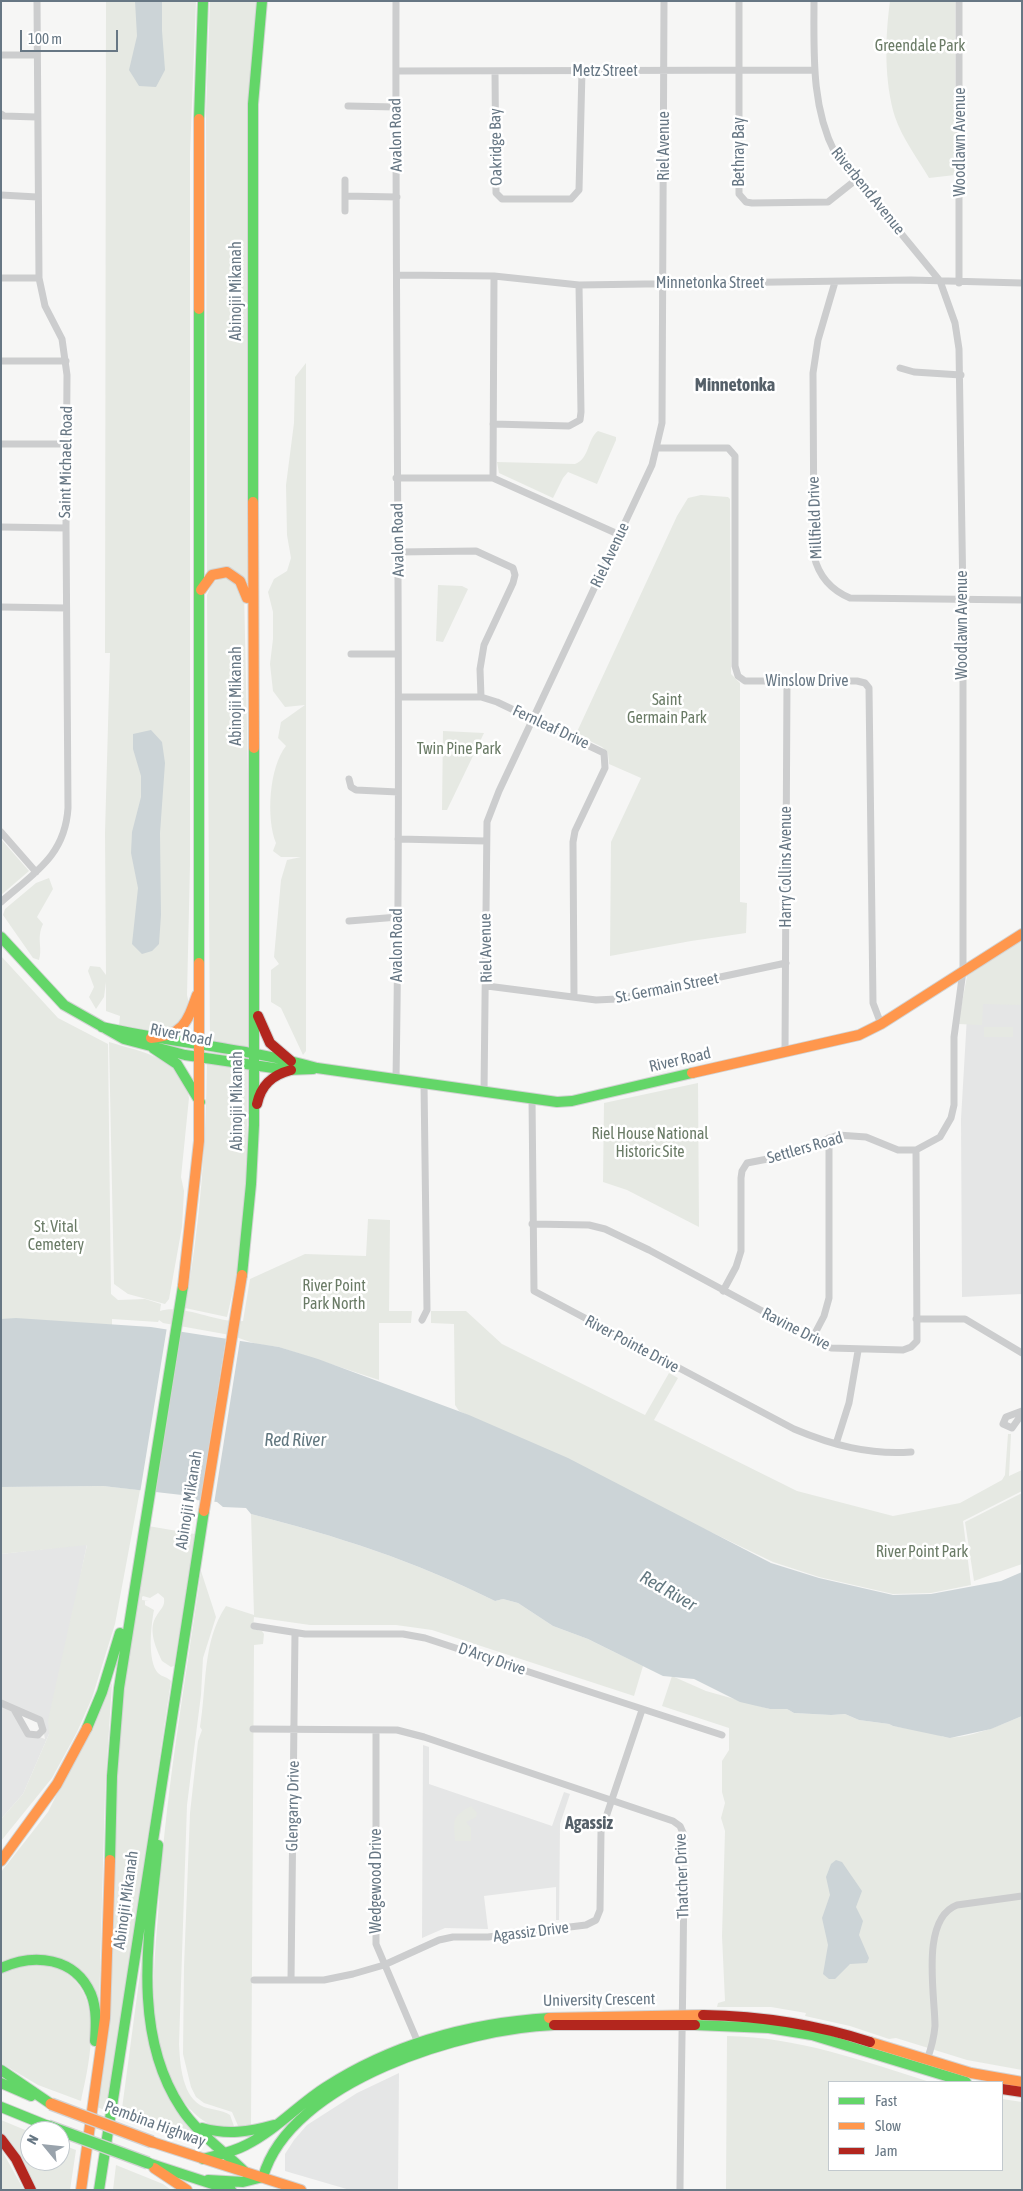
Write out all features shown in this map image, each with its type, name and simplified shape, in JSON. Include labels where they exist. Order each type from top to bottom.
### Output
[{"type":"main road","name":"Abinojii Mikanah","points":[[81,2190],[94,2099],[107,1983],[115,1732],[122,1661],[194,1209],[200,1104],[199,129],[204,1]]},
{"type":"main road","name":"Abinojii Mikanah","points":[[100,2190],[165,1754],[242,1277],[251,1205],[254,1125],[253,104],[262,1]]},
{"type":"main road","points":[[200,592],[207,577],[216,572],[233,574],[245,585],[253,692]]},
{"type":"main road","name":"River Road","points":[[1,937],[64,1005],[102,1027],[152,1043],[253,1060],[484,1092],[572,1101],[859,1035],[881,1024],[1022,934]]},
{"type":"main road","points":[[152,1043],[183,1029],[189,1020],[201,987]]},
{"type":"main road","points":[[253,998],[261,1030],[266,1040],[291,1065],[274,1076],[261,1090],[254,1125]]},
{"type":"main road","points":[[152,1043],[172,1057],[181,1068],[200,1104]]},
{"type":"main road","points":[[1,1861],[58,1783],[89,1725],[109,1673],[137,1566]]},
{"type":"main road","points":[[165,1754],[149,1978],[150,2021],[154,2047],[166,2082],[181,2107],[198,2127],[246,2172]]},
{"type":"main road","points":[[1,1968],[20,1960],[44,1958],[68,1968],[83,1982],[90,1992],[95,2012],[94,2099]]},
{"type":"main road","name":"University Crescent","points":[[203,2159],[247,2144],[336,2081],[376,2060],[420,2047],[468,2028],[530,2017],[575,2015],[682,2020],[801,2033],[963,2081]]},
{"type":"main road","name":"University Crescent","points":[[682,2020],[753,2017],[795,2022],[836,2031],[971,2073],[1022,2082]]},
{"type":"main road","name":"University Crescent","points":[[260,2190],[269,2157],[289,2128],[306,2113],[362,2078],[420,2047]]},
{"type":"main road","points":[[1,2070],[51,2104]]},
{"type":"main road","name":"Pembina Highway","points":[[1,2083],[152,2142],[301,2190]]},
{"type":"main road","points":[[1003,2089],[1022,2092]]},
{"type":"main road","points":[[108,2190],[113,2099]]},
{"type":"main road","points":[[1,2107],[148,2163],[232,2190]]},
{"type":"main road","points":[[198,2127],[218,2133],[237,2135],[274,2125]]},
{"type":"main road","points":[[1,2138],[16,2159],[31,2190]]},
{"type":"main road","points":[[148,2163],[169,2180],[187,2190]]},
{"type":"main road","points":[[202,2181],[225,2179],[244,2183],[263,2178]]},
{"type":"street","name":"Saint Michael Road","points":[[1,902],[49,860],[56,850],[68,819],[66,361],[62,339],[42,298],[39,278],[36,116],[37,1]]},
{"type":"street","name":"Avalon Road","points":[[396,1],[398,275],[396,478],[399,697],[396,1079]]},
{"type":"street","name":"Riel Avenue","points":[[484,1092],[487,822],[492,806],[620,534],[658,448],[664,402],[664,1]]},
{"type":"street","points":[[739,1],[739,70]]},
{"type":"street","name":"Riverbend Avenue","points":[[814,1],[814,70],[822,124],[835,153],[940,281]]},
{"type":"street","name":"Woodlawn Avenue","points":[[959,1],[960,283]]},
{"type":"street","points":[[1,55],[36,55]]},
{"type":"street","name":"Bethray Bay","points":[[739,70],[739,188],[742,198],[752,203],[828,202],[858,179]]},
{"type":"street","name":"Metz Street","points":[[396,71],[814,70]]},
{"type":"street","name":"Oakridge Bay","points":[[495,71],[496,193],[498,197],[506,199],[571,199],[579,190],[582,71]]},
{"type":"street","points":[[348,106],[396,107]]},
{"type":"street","points":[[2,116],[36,116]]},
{"type":"street","points":[[345,180],[345,211]]},
{"type":"street","points":[[2,196],[37,197]]},
{"type":"street","points":[[345,196],[397,196]]},
{"type":"street","name":"Minnetonka Street","points":[[398,275],[494,276],[580,285],[940,281],[960,283],[1022,283]]},
{"type":"street","points":[[493,478],[494,276]]},
{"type":"street","points":[[1,278],[39,278]]},
{"type":"street","name":"Woodlawn Avenue","points":[[940,281],[955,323],[961,375],[963,971]]},
{"type":"street","name":"Millfield Drive","points":[[835,282],[818,340],[814,373],[814,556],[821,576],[832,588],[850,598],[1022,600]]},
{"type":"street","points":[[492,424],[569,426],[580,420],[582,412],[580,285]]},
{"type":"street","points":[[1,361],[66,361]]},
{"type":"street","points":[[900,368],[914,372],[961,375]]},
{"type":"street","points":[[1,444],[66,444]]},
{"type":"street","name":"Winslow Drive","points":[[658,448],[728,448],[735,456],[736,666],[738,676],[746,681],[857,681],[866,683],[869,688],[873,1003],[881,1024]]},
{"type":"street","points":[[396,478],[493,478],[620,534]]},
{"type":"street","points":[[1,527],[66,528]]},
{"type":"street","points":[[398,552],[476,551],[512,568],[513,583],[484,645],[480,669],[481,697]]},
{"type":"street","points":[[1,607],[66,608]]},
{"type":"street","points":[[351,654],[398,654]]},
{"type":"street","name":"Harry Collins Avenue","points":[[785,1053],[787,681]]},
{"type":"street","name":"Fernleaf Drive","points":[[399,697],[481,697],[497,702],[598,750],[606,758],[605,768],[575,831],[572,842],[574,996]]},
{"type":"street","points":[[349,779],[351,787],[356,790],[398,792]]},
{"type":"street","points":[[1,832],[36,872]]},
{"type":"street","points":[[398,839],[486,840]]},
{"type":"street","points":[[349,921],[398,917]]},
{"type":"street","name":"St. Germain Street","points":[[486,986],[596,1000],[617,999],[786,963]]},
{"type":"street","points":[[916,1150],[940,1137],[951,1118],[954,1105],[954,1037],[963,971]]},
{"type":"street","points":[[422,1320],[427,1310],[424,1083]]},
{"type":"street","name":"River Pointe Drive","points":[[532,1098],[532,1285],[538,1295],[794,1429],[849,1448],[891,1453],[911,1452]]},
{"type":"street","name":"Settlers Road","points":[[723,1291],[736,1267],[741,1251],[741,1178],[744,1167],[752,1161],[783,1156],[829,1138],[846,1135],[860,1136],[898,1150],[916,1150]]},
{"type":"street","points":[[812,1339],[824,1316],[830,1279],[829,1138]]},
{"type":"street","name":"Ravine Drive","points":[[532,1224],[589,1225],[605,1229],[649,1250],[831,1348],[858,1351],[903,1350],[911,1347],[916,1341],[916,1150]]},
{"type":"street","points":[[916,1319],[965,1319],[1022,1353]]},
{"type":"street","points":[[836,1444],[849,1402],[858,1351]]},
{"type":"street","name":"D'Arcy Drive","points":[[254,1626],[295,1633],[404,1634],[426,1638],[722,1735]]},
{"type":"street","name":"Glengarry Drive","points":[[291,1980],[295,1633]]},
{"type":"street","points":[[1,1703],[16,1711]]},
{"type":"street","name":"Agassiz Drive","points":[[254,1980],[324,1980],[384,1965],[439,1940],[453,1937],[497,1936],[586,1925],[596,1920],[600,1910],[599,1841],[642,1710]]},
{"type":"street","name":"Thatcher Drive","points":[[253,1729],[396,1730],[424,1737],[673,1821],[680,1826],[684,1835],[680,2190]]},
{"type":"street","name":"Wedgewood Drive","points":[[376,1730],[376,1944],[420,2047]]},
{"type":"street","points":[[927,2060],[935,2025],[934,1940],[943,1916],[949,1909],[957,1905],[1022,1896]]},
{"type":"shaded area","points":[[1022,948],[1022,1294],[962,1297],[961,1119],[969,982]]},
{"type":"shaded area","points":[[87,1544],[49,1734],[23,1794],[1,1819],[1,1554]],"holes":[[[16,1711],[42,1723],[45,1739],[26,1732]]]},
{"type":"shaded area","points":[[423,1745],[429,1747],[429,1784],[552,1826],[564,1792],[570,1794],[560,1824],[559,1920],[556,1920],[556,1887],[484,1896],[488,1929],[445,1928],[422,1938]]},
{"type":"shaded area","points":[[399,2073],[398,2190],[350,2190],[285,2171],[285,2154],[307,2125],[357,2093]]},
{"type":"green space","points":[[106,1],[196,1],[190,153],[190,865],[187,995],[189,1004],[182,1025],[156,1035],[119,1026],[120,1016],[106,1011],[106,982],[104,997],[96,1009],[89,997],[94,987],[88,971],[90,966],[100,967],[106,975],[105,833],[110,653],[105,653]]},
{"type":"green space","points":[[210,1],[259,1],[250,582],[247,582],[234,571],[207,572],[206,112]]},
{"type":"green space","name":"Greendale Park","points":[[890,1],[955,1],[955,175],[929,178],[906,141],[895,117],[891,103],[886,59]]},
{"type":"green space","points":[[306,363],[306,1051],[303,1055],[281,1008],[271,1002],[271,970],[279,964],[274,957],[281,880],[287,860],[301,857],[281,857],[273,851],[276,843],[270,807],[276,767],[280,755],[286,746],[278,738],[281,722],[305,705],[285,707],[273,691],[270,664],[273,639],[273,612],[268,592],[274,579],[287,571],[291,558],[287,535],[286,485],[294,423],[295,377]]},
{"type":"green space","points":[[598,431],[616,437],[616,440],[597,484],[568,472],[553,498],[499,473],[497,462],[575,464],[586,453],[594,434]]},
{"type":"green space","name":"Saint Germain Park","points":[[701,495],[728,497],[730,499],[731,674],[740,683],[740,902],[747,903],[746,933],[610,956],[611,842],[641,778],[609,764],[608,753],[602,747],[576,734],[677,516],[688,498]]},
{"type":"green space","points":[[224,577],[232,579],[244,590],[250,867],[250,1049],[210,1045],[207,595],[212,583]]},
{"type":"green space","points":[[438,585],[462,586],[468,589],[443,642],[436,641]]},
{"type":"green space","name":"Twin Pine Park","points":[[443,731],[484,733],[447,810],[442,810]]},
{"type":"green space","points":[[1,839],[29,871],[1,895]]},
{"type":"green space","points":[[49,878],[53,889],[37,917],[43,924],[40,934],[39,960],[33,958],[3,915],[5,909],[36,883]]},
{"type":"green space","points":[[1022,940],[1022,1005],[983,1004],[982,1025],[958,1024],[967,976]]},
{"type":"green space","name":"St. Vital Cemetery","points":[[1,956],[58,1018],[108,1044],[111,1294],[118,1300],[145,1299],[161,1304],[160,1311],[169,1309],[190,1311],[223,1320],[243,1321],[250,1279],[305,1254],[366,1256],[368,1219],[390,1220],[389,1311],[412,1311],[411,1323],[379,1323],[379,1380],[279,1347],[256,1344],[230,1335],[163,1323],[159,1320],[158,1322],[112,1319],[112,1325],[1,1319]]},
{"type":"green space","points":[[984,1027],[1013,1027],[1013,1037],[984,1037]]},
{"type":"green space","points":[[109,1042],[147,1054],[170,1065],[179,1074],[189,1098],[181,1177],[184,1191],[182,1227],[169,1299],[165,1304],[128,1294],[114,1284]]},
{"type":"green space","points":[[207,1062],[248,1067],[247,1166],[241,1256],[227,1317],[185,1308],[195,1247],[201,1185]]},
{"type":"green space","name":"Riel House National Historic Site","points":[[698,1083],[699,1227],[627,1190],[603,1182],[604,1103]]},
{"type":"green space","name":"River Point Park","points":[[431,1311],[466,1311],[502,1344],[645,1415],[669,1373],[678,1378],[654,1420],[797,1491],[893,1516],[960,1503],[1002,1480],[1005,1475],[1008,1434],[1011,1434],[1009,1476],[1022,1470],[1022,1491],[963,1521],[971,1585],[931,1593],[893,1594],[819,1577],[773,1562],[459,1411],[455,1405],[454,1324],[431,1323]]},
{"type":"green space","points":[[103,1486],[140,1490],[115,1624],[92,1698],[77,1732],[52,1778],[1,1841],[1,1819],[23,1794],[49,1734],[48,1720],[87,1545],[1,1554],[1,1487]]},
{"type":"green space","points":[[1022,1493],[1022,1564],[974,1581],[965,1522]]},
{"type":"green space","points":[[251,1514],[314,1531],[375,1551],[435,1574],[495,1601],[503,1599],[518,1603],[553,1626],[588,1639],[643,1666],[634,1696],[432,1630],[396,1625],[310,1625],[254,1617],[253,1629],[262,1631],[264,1634],[263,1644],[254,1645],[251,2125],[239,2128],[232,2112],[204,2103],[196,2097],[191,2087],[183,2054],[184,1967],[190,1813],[198,1741],[202,1730],[200,1727],[209,1649],[218,1620],[226,1606],[254,1615]]},
{"type":"green space","points":[[148,1526],[195,1534],[174,1666],[171,1667],[162,1661],[157,1650],[153,1632],[154,1620],[163,1605],[164,1598],[158,1593],[150,1598],[143,1596],[142,1600],[145,1600],[145,1605],[154,1610],[151,1643],[152,1660],[158,1673],[171,1681],[107,2111],[97,2107],[113,1903],[119,1723]]},
{"type":"green space","points":[[201,1571],[216,1617],[203,1658],[201,1695],[187,1805],[179,2052],[184,2080],[191,2096],[204,2107],[230,2115],[235,2129],[220,2126],[220,2129],[206,2122],[194,2113],[184,2101],[168,2074],[159,2044],[155,2015],[155,1958],[165,1829]]},
{"type":"green space","points":[[672,1676],[706,1691],[770,1709],[787,1709],[794,1713],[845,1714],[859,1720],[889,1724],[945,1737],[966,1736],[1022,1716],[1022,2070],[967,2060],[896,2038],[889,2039],[850,2026],[805,2016],[806,2013],[771,2007],[717,2007],[718,2003],[725,2001],[722,1936],[725,1831],[721,1818],[725,1803],[722,1792],[722,1761],[729,1750],[729,1728],[662,1706]]},
{"type":"green space","points":[[112,1683],[105,1792],[99,2008],[65,1963],[1,1964],[1,1872],[48,1812]]},
{"type":"green space","points":[[471,1806],[477,1813],[476,1817],[466,1822],[471,1828],[471,1841],[455,1841],[455,1820],[460,1813]]},
{"type":"green space","points":[[145,1936],[152,2052],[206,2142],[168,2134],[121,2116]]},
{"type":"green space","points":[[34,1963],[57,1968],[73,1978],[83,1992],[89,2009],[91,2047],[81,2101],[38,2085],[1,2063],[1,1974],[20,1965]]},
{"type":"green space","points":[[727,2036],[753,2037],[805,2045],[855,2058],[927,2081],[828,2081],[828,2171],[1003,2171],[1003,2099],[1022,2102],[1022,2190],[726,2190]]},
{"type":"green space","points":[[1,2120],[20,2128],[20,2168],[1,2135]]},
{"type":"green space","points":[[70,2148],[76,2150],[70,2190],[33,2190],[22,2171],[70,2171]]},
{"type":"green space","points":[[1,2149],[24,2190],[1,2190]]},
{"type":"green space","points":[[116,2165],[163,2184],[171,2190],[113,2190]]},
{"type":"water","points":[[135,1],[162,1],[165,70],[156,87],[139,86],[129,70],[137,36]]},
{"type":"water","points":[[151,730],[162,742],[165,763],[160,833],[161,915],[159,944],[152,951],[142,954],[132,944],[138,888],[131,853],[132,832],[141,797],[141,776],[133,749],[133,734]]},
{"type":"water","name":"Red River","points":[[16,1318],[151,1327],[279,1347],[318,1359],[469,1415],[568,1458],[771,1563],[819,1578],[893,1595],[931,1594],[1001,1581],[1022,1572],[1022,1716],[991,1729],[950,1738],[889,1724],[859,1720],[845,1714],[794,1713],[787,1709],[770,1709],[740,1702],[694,1679],[663,1676],[588,1639],[553,1626],[518,1603],[503,1599],[495,1601],[405,1562],[314,1531],[251,1514],[246,1508],[223,1507],[217,1502],[196,1500],[182,1495],[103,1486],[1,1487],[1,1319]]},
{"type":"water","points":[[836,1860],[842,1862],[862,1891],[856,1907],[863,1921],[859,1935],[869,1958],[867,1963],[850,1964],[835,1979],[829,1979],[823,1974],[828,1945],[822,1918],[830,1895],[826,1877],[831,1864]]},
{"type":"pier","points":[[167,1327],[180,1330],[154,1495],[140,1493]]},
{"type":"pier","points":[[226,1338],[240,1340],[214,1504],[200,1503]]},
{"type":"traffic: fast","points":[[199,119],[203,1]]},
{"type":"traffic: fast","points":[[253,502],[253,104],[262,1]]},
{"type":"traffic: fast","points":[[199,309],[199,963]]},
{"type":"traffic: fast","points":[[242,1275],[251,1184],[254,1125],[254,748]]},
{"type":"traffic: fast","points":[[1,937],[64,1005],[124,1039],[185,1055],[287,1070],[313,1069]]},
{"type":"traffic: fast","points":[[102,1027],[264,1055],[317,1068],[557,1102],[572,1101],[692,1073]]},
{"type":"traffic: fast","points":[[153,1048],[177,1064],[200,1102]]},
{"type":"traffic: fast","points":[[110,1860],[112,1776],[119,1688],[183,1286]]},
{"type":"traffic: fast","points":[[99,2190],[204,1511]]},
{"type":"traffic: fast","points":[[87,1728],[102,1692],[120,1633]]},
{"type":"traffic: fast","points":[[158,1845],[148,1945],[147,1980],[149,2013],[155,2046],[165,2078],[187,2117],[245,2172]]},
{"type":"traffic: fast","points":[[1,1968],[14,1963],[40,1960],[64,1966],[75,1972],[84,1982],[93,2000],[96,2018],[95,2041]]},
{"type":"traffic: fast","points":[[203,2159],[231,2151],[257,2139],[326,2087],[378,2059],[433,2038],[461,2031],[490,2025],[549,2018]]},
{"type":"traffic: fast","points":[[263,2177],[280,2143],[307,2113],[343,2088],[385,2066],[430,2049],[475,2037],[517,2028],[554,2025]]},
{"type":"traffic: fast","points":[[695,2025],[769,2028],[812,2035],[963,2081]]},
{"type":"traffic: fast","points":[[1,2070],[51,2104]]},
{"type":"traffic: fast","points":[[1,2083],[31,2096]]},
{"type":"traffic: fast","points":[[1,2107],[36,2121]]},
{"type":"traffic: fast","points":[[202,2128],[238,2132],[274,2125]]},
{"type":"traffic: fast","points":[[70,2134],[148,2163]]},
{"type":"traffic: fast","points":[[148,2163],[231,2190]]},
{"type":"traffic: fast","points":[[208,2180],[243,2182],[263,2177]]},
{"type":"traffic: slow","points":[[199,119],[199,309]]},
{"type":"traffic: slow","points":[[253,502],[254,748]]},
{"type":"traffic: slow","points":[[201,590],[212,575],[227,572],[240,581],[247,598]]},
{"type":"traffic: slow","points":[[692,1073],[859,1035],[881,1024],[1022,934]]},
{"type":"traffic: slow","points":[[183,1286],[199,1141],[199,963]]},
{"type":"traffic: slow","points":[[151,1038],[170,1034],[182,1026],[190,1013],[197,995]]},
{"type":"traffic: slow","points":[[204,1511],[242,1275]]},
{"type":"traffic: slow","points":[[1,1861],[57,1784],[87,1728]]},
{"type":"traffic: slow","points":[[81,2190],[105,2018],[110,1860]]},
{"type":"traffic: slow","points":[[549,2018],[703,2015]]},
{"type":"traffic: slow","points":[[870,2042],[971,2073],[1022,2082]]},
{"type":"traffic: slow","points":[[51,2104],[152,2142]]},
{"type":"traffic: slow","points":[[152,2142],[301,2190]]},
{"type":"traffic: slow","points":[[154,2168],[187,2190]]},
{"type":"traffic: jam","points":[[258,1016],[270,1043],[291,1061]]},
{"type":"traffic: jam","points":[[257,1104],[261,1091],[268,1082],[278,1075],[291,1070]]},
{"type":"traffic: jam","points":[[703,2015],[746,2017],[788,2022],[829,2030],[870,2042]]},
{"type":"traffic: jam","points":[[554,2025],[695,2025]]},
{"type":"traffic: jam","points":[[1003,2089],[1022,2092]]},
{"type":"traffic: jam","points":[[1,2139],[16,2159],[31,2190]]},
{"type":"district","name":"Minnetonka","points":[[735,385]]},
{"type":"district","name":"Agassiz","points":[[589,1823]]},
{"type":"park label","name":"River Point Park North","points":[[334,1295]]}]
